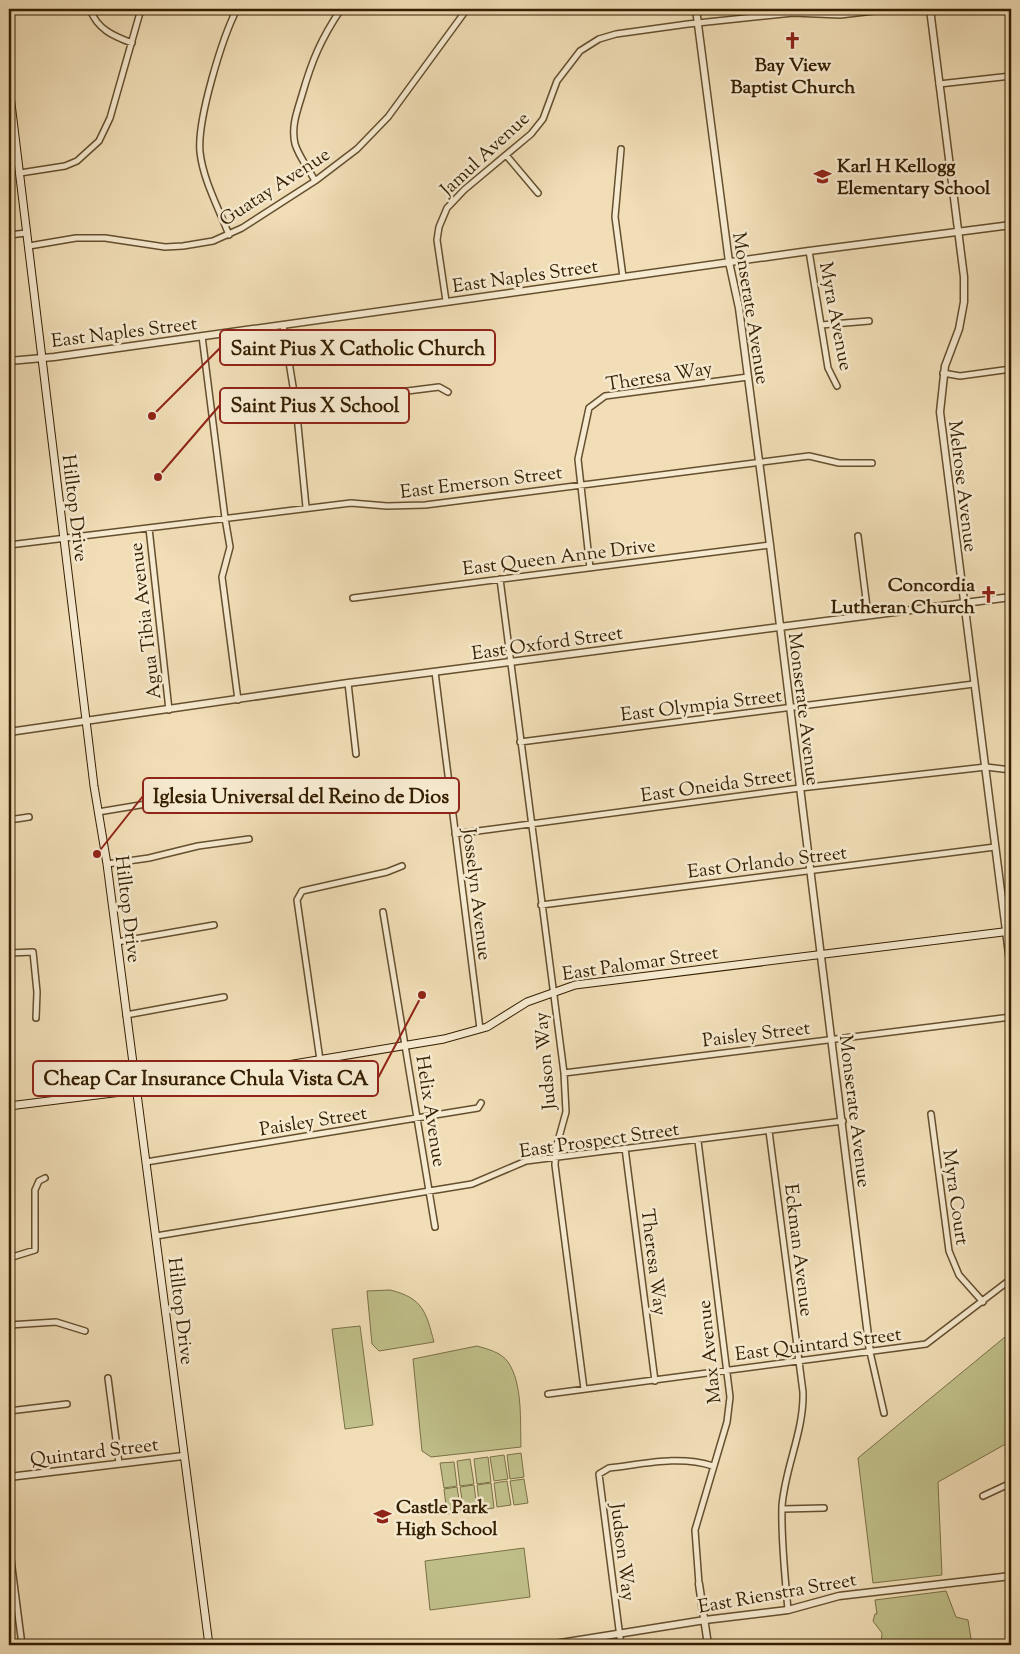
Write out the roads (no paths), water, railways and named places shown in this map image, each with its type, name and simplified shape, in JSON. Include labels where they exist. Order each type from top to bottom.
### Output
[{"type":"main road","name":"Hilltop Drive","points":[[9,88],[98,812],[107,864],[209,1645]]},
{"type":"main road","name":"East Palomar Street","points":[[9,1106],[137,1090],[444,1039],[500,1021],[527,1002],[575,985],[1009,932]]},
{"type":"street","points":[[90,9],[95,21],[103,29],[132,43]]},
{"type":"street","points":[[20,173],[65,166],[77,161],[99,141],[110,118],[141,9]]},
{"type":"street","points":[[229,235],[203,165],[200,134],[207,100],[225,39],[237,9]]},
{"type":"street","points":[[315,181],[297,150],[294,117],[314,55],[326,31],[342,9]]},
{"type":"street","name":"Guatay Avenue","points":[[29,246],[76,238],[112,238],[165,247],[213,241],[229,235],[315,181],[357,149],[388,117],[466,9]]},
{"type":"street","name":"Monserate Avenue","points":[[696,9],[729,262],[739,308],[770,545],[820,954],[843,1121],[870,1352],[884,1413]]},
{"type":"street","name":"Jamul Avenue","points":[[446,301],[437,240],[442,217],[449,204],[531,134],[542,119],[557,81],[580,51],[599,39],[616,34],[793,13],[840,15],[891,9]]},
{"type":"street","name":"Melrose Avenue","points":[[930,9],[964,277],[964,302],[959,329],[944,373],[940,412],[974,684],[1009,932],[1011,970]]},
{"type":"street","points":[[939,84],[1011,76]]},
{"type":"street","points":[[621,149],[615,217],[623,277]]},
{"type":"street","points":[[506,154],[538,194]]},
{"type":"street","name":"East Naples Street","points":[[9,361],[1011,225]]},
{"type":"street","points":[[9,235],[26,233]]},
{"type":"street","name":"Myra Avenue","points":[[809,251],[828,368],[837,386]]},
{"type":"street","points":[[821,326],[869,321]]},
{"type":"street","points":[[283,324],[296,405],[306,508]]},
{"type":"street","points":[[202,336],[230,547],[222,577],[238,700]]},
{"type":"street","points":[[944,373],[960,376],[1011,369]]},
{"type":"street","name":"Theresa Way","points":[[590,568],[578,460],[586,416],[594,403],[606,396],[748,377]]},
{"type":"street","points":[[296,405],[439,387],[448,392]]},
{"type":"street","name":"East Emerson Street","points":[[9,545],[64,540],[351,502],[409,507],[808,456],[847,464],[872,463]]},
{"type":"street","name":"Agua Tibia Avenue","points":[[149,528],[169,710]]},
{"type":"street","points":[[858,536],[868,615]]},
{"type":"street","name":"East Queen Anne Drive","points":[[353,598],[770,545]]},
{"type":"street","name":"Judson Way","points":[[500,579],[530,824],[564,1073],[566,1112],[555,1157],[584,1389]]},
{"type":"street","name":"East Oxford Street","points":[[9,732],[348,683],[1011,597]]},
{"type":"street","name":"Josselyn Avenue","points":[[435,672],[480,1029]]},
{"type":"street","points":[[348,683],[356,754]]},
{"type":"street","name":"East Olympia Street","points":[[520,742],[974,684]]},
{"type":"street","name":"East Oneida Street","points":[[455,834],[800,788],[986,767],[1011,770]]},
{"type":"street","points":[[98,812],[267,784],[279,784],[321,793],[346,794]]},
{"type":"street","points":[[9,820],[29,817]]},
{"type":"street","points":[[107,864],[149,858],[198,846],[249,839]]},
{"type":"street","name":"East Orlando Street","points":[[541,905],[996,847]]},
{"type":"street","points":[[320,1060],[297,900],[302,891],[387,872],[402,866]]},
{"type":"street","name":"Helix Avenue","points":[[383,912],[406,1046],[416,1118],[436,1227]]},
{"type":"street","points":[[117,942],[214,925]]},
{"type":"street","points":[[9,953],[33,952],[37,992],[36,1018]]},
{"type":"street","points":[[126,1015],[224,997]]},
{"type":"street","name":"Paisley Street","points":[[564,1073],[1011,1017]]},
{"type":"street","name":"Paisley Street","points":[[146,1162],[478,1108],[482,1103]]},
{"type":"street","name":"Myra Court","points":[[931,1114],[949,1251],[959,1275],[983,1302]]},
{"type":"street","name":"East Prospect Street","points":[[156,1236],[472,1184],[514,1165],[555,1157],[698,1141],[843,1121]]},
{"type":"street","name":"Eckman Avenue","points":[[769,1131],[803,1392],[801,1421],[786,1482],[783,1509],[782,1549],[788,1610]]},
{"type":"street","name":"Max Avenue","points":[[698,1141],[727,1370],[729,1408],[695,1530],[708,1645]]},
{"type":"street","name":"Theresa Way","points":[[625,1148],[655,1381]]},
{"type":"street","points":[[9,1258],[35,1250],[35,1190],[39,1182],[45,1178]]},
{"type":"street","name":"East Quintard Street","points":[[548,1394],[926,1344],[1011,1279]]},
{"type":"street","points":[[9,1325],[46,1321],[85,1331]]},
{"type":"street","points":[[108,1378],[119,1463]]},
{"type":"street","points":[[9,1411],[67,1404]]},
{"type":"street","name":"Quintard Street","points":[[9,1477],[183,1456]]},
{"type":"street","name":"Judson Way","points":[[621,1645],[599,1474],[609,1468],[681,1459],[695,1460],[713,1466]]},
{"type":"street","points":[[983,1496],[1011,1483]]},
{"type":"street","points":[[783,1509],[824,1508]]},
{"type":"street","points":[[9,1544],[22,1645]]},
{"type":"street","name":"East Rienstra Street","points":[[548,1645],[705,1620],[788,1610],[839,1596],[1011,1576]]},
{"type":"street","points":[[9,1606],[17,1605]]},
{"type":"place","name":"Bay View Baptist Church","points":[[793,41]]},
{"type":"place","name":"Karl H Kellogg Elementary School","points":[[823,176]]},
{"type":"place","name":"Saint Pius X Catholic Church","points":[[152,416]]},
{"type":"place","name":"Saint Pius X School","points":[[158,477]]},
{"type":"place","name":"Concordia Lutheran Church","points":[[989,595]]},
{"type":"place","name":"Iglesia Universal del Reino de Dios","points":[[97,854]]},
{"type":"place","name":"Cheap Car Insurance Chula Vista CA","points":[[422,995]]},
{"type":"place","name":"Castle Park High School","points":[[382,1517]]}]
